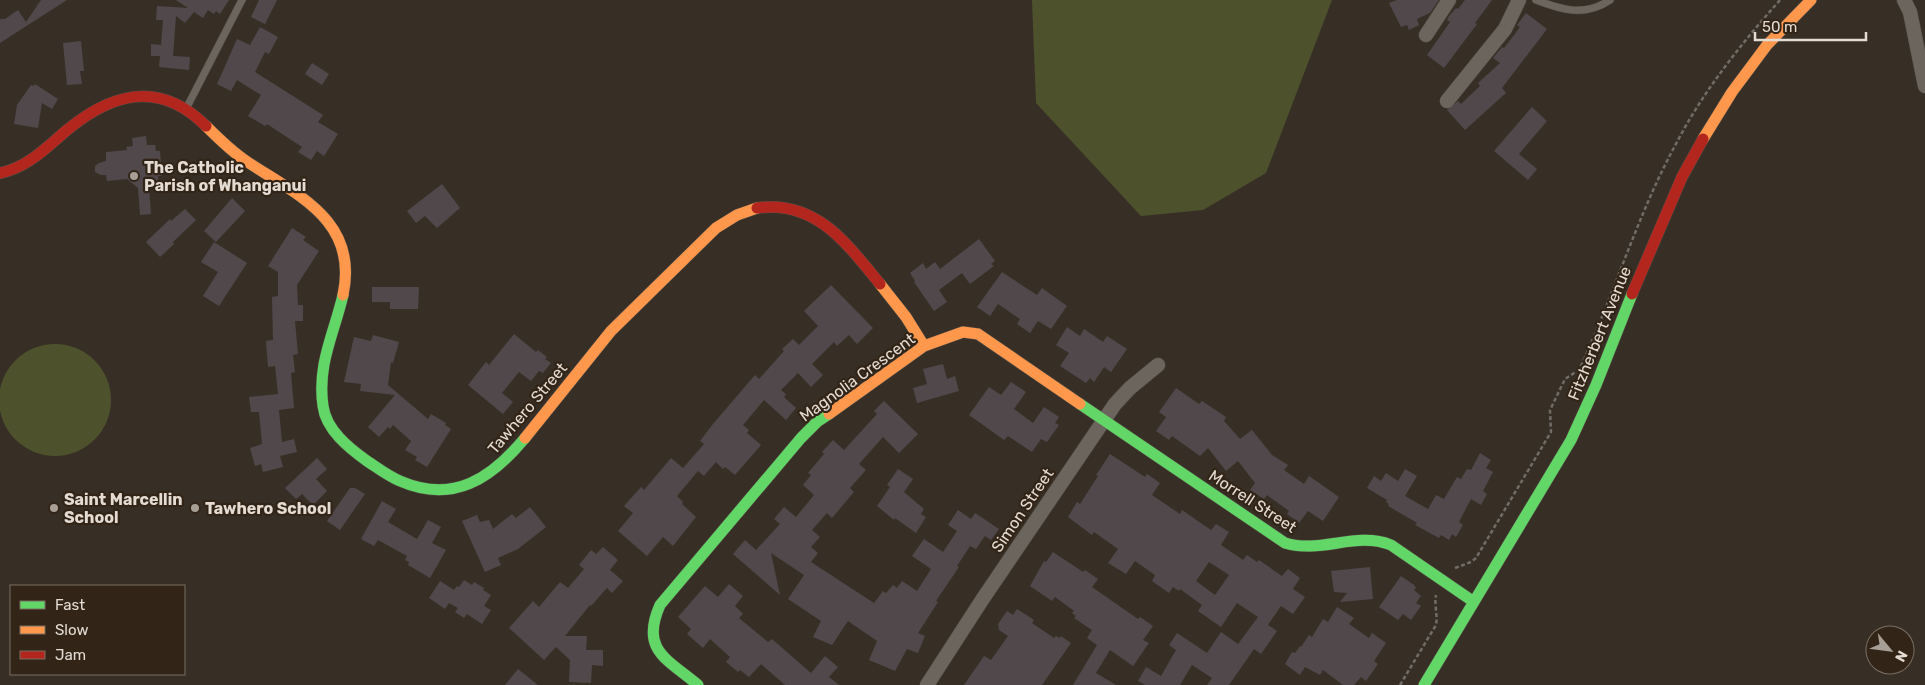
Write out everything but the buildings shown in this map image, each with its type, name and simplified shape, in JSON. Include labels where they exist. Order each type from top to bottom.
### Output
[{"type":"street","points":[[1426,35],[1449,0]]},
{"type":"street","points":[[1447,101],[1505,29],[1519,0]]},
{"type":"street","name":"Fitzherbert Avenue","points":[[1424,685],[1574,433],[1596,385],[1674,195],[1710,127],[1732,92],[1767,45],[1811,0]]},
{"type":"street","points":[[1904,0],[1910,12],[1925,86]]},
{"type":"street","name":"Tawhero Street","points":[[0,173],[23,166],[86,115],[103,104],[121,97],[138,95],[158,97],[187,107],[238,156],[308,201],[331,226],[339,240],[344,257],[345,275],[343,294],[321,368],[323,408],[336,434],[355,453],[398,480],[421,489],[448,490],[476,483],[494,472],[510,456],[611,331],[716,228],[730,217],[745,210],[768,207],[791,208],[809,214],[826,223],[843,238],[904,312],[924,346]]},
{"type":"street","name":"Magnolia Crescent","points":[[698,685],[660,653],[655,646],[651,636],[651,626],[660,605],[809,430],[924,346],[963,332],[978,334],[1105,419]]},
{"type":"street","name":"Simon Street","points":[[927,685],[982,600],[1105,419],[1122,396],[1158,365]]},
{"type":"street","name":"Morrell Street","points":[[1105,419],[1289,545],[1299,547],[1378,539],[1474,602]]},
{"type":"lane","points":[[187,107],[242,0]]},
{"type":"lane","points":[[1536,0],[1572,11],[1595,8],[1610,0]]},
{"type":"path","points":[[1451,571],[1457,566],[1471,562],[1476,558],[1551,432],[1550,410],[1560,388]]},
{"type":"path","points":[[1400,685],[1436,625],[1436,597],[1440,588]]},
{"type":"green space","points":[[1032,0],[1332,0],[1266,173],[1203,210],[1141,216],[1036,103]]},
{"type":"green space","points":[[55,344],[66,345],[76,349],[94,361],[106,379],[110,389],[110,411],[106,421],[94,439],[76,451],[66,455],[55,456],[44,455],[34,451],[16,439],[4,421],[0,411],[-1,400],[0,389],[4,379],[16,361],[34,349],[44,345]]},
{"type":"traffic: fast","points":[[1424,685],[1571,440],[1596,385],[1632,294]]},
{"type":"traffic: fast","points":[[343,295],[324,363],[322,376],[323,406],[333,431],[360,456],[400,481],[437,490],[470,484],[484,476],[512,453],[525,438]]},
{"type":"traffic: fast","points":[[1080,404],[1285,543],[1298,546],[1312,546],[1365,540],[1391,545],[1474,602]]},
{"type":"traffic: fast","points":[[698,685],[667,660],[655,643],[653,633],[660,605],[801,438],[817,422],[829,414]]},
{"type":"traffic: slow","points":[[1703,139],[1732,92],[1767,45],[1811,0]]},
{"type":"traffic: slow","points":[[206,126],[225,145],[303,199],[320,213],[333,229],[342,247],[346,269],[343,295]]},
{"type":"traffic: slow","points":[[525,438],[611,331],[716,228],[737,215],[757,208]]},
{"type":"traffic: slow","points":[[880,284],[906,317],[924,346]]},
{"type":"traffic: slow","points":[[829,414],[924,346],[963,332],[978,334],[1080,404]]},
{"type":"traffic: jam","points":[[0,173],[28,162],[84,117],[119,100],[137,96],[154,97],[171,102],[189,111],[206,126]]},
{"type":"traffic: jam","points":[[1632,294],[1682,177],[1703,139]]},
{"type":"traffic: jam","points":[[757,208],[778,207],[797,211],[813,218],[843,240],[880,284]]},
{"type":"place","name":"The Catholic Parish of Whanganui","points":[[134,176]]},
{"type":"place","name":"Saint Marcellin School","points":[[54,508]]},
{"type":"place","name":"Tawhero School","points":[[195,508]]}]
